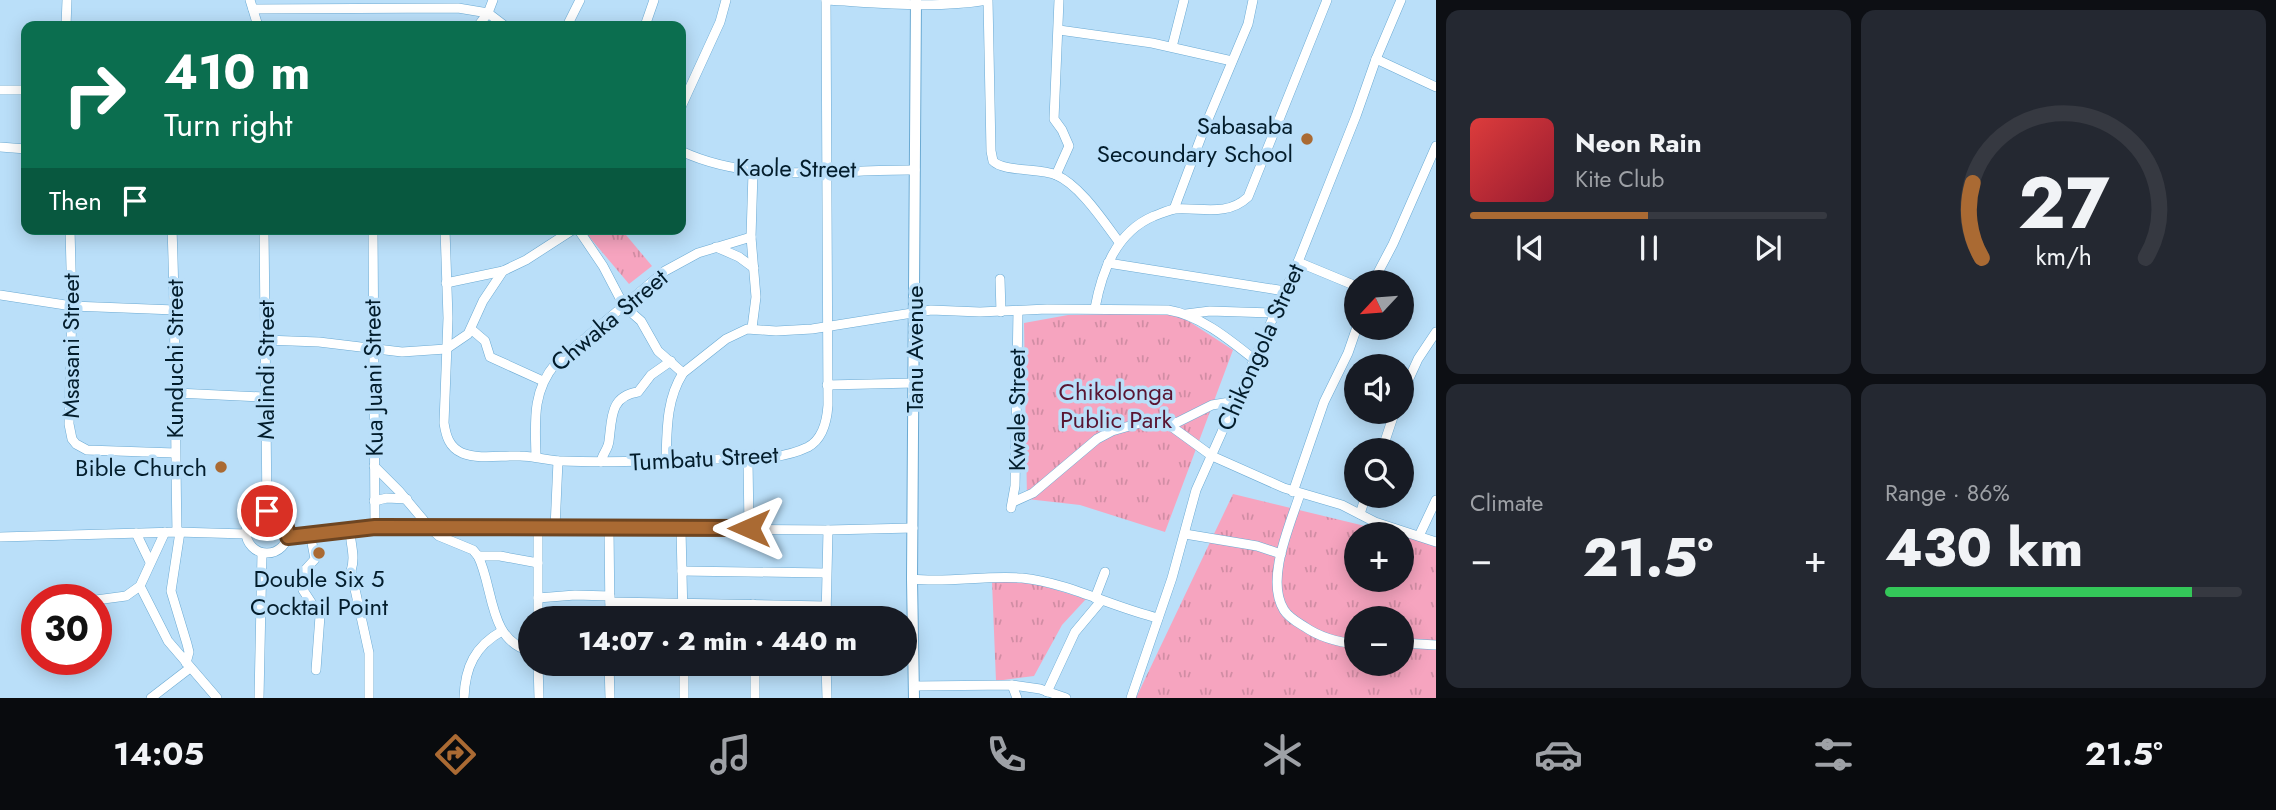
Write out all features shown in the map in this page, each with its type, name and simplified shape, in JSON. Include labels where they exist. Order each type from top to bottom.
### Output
[{"type":"street","points":[[66,21],[67,0]]},
{"type":"street","points":[[482,21],[493,0]]},
{"type":"street","points":[[570,21],[580,0]]},
{"type":"street","points":[[647,21],[654,0]]},
{"type":"street","points":[[686,96],[720,22],[726,0]]},
{"type":"street","points":[[826,0],[955,5],[988,0],[992,159],[1002,167],[1041,170],[1068,182],[1097,212],[1119,242]]},
{"type":"street","name":"Tumbatu Street","points":[[445,235],[444,422],[447,439],[452,447],[473,456],[601,462],[713,458],[748,460],[808,447],[817,440],[827,414],[826,0]]},
{"type":"street","points":[[1056,175],[1069,146],[1054,118],[1058,0]]},
{"type":"street","points":[[1172,47],[1184,0]]},
{"type":"street","points":[[1174,209],[1248,24],[1253,0]]},
{"type":"street","points":[[1094,309],[1108,262],[1119,242],[1135,227],[1174,209],[1226,209],[1235,207],[1248,197],[1327,0]]},
{"type":"street","name":"Chikongola Street","points":[[1131,698],[1185,534],[1196,490],[1298,262],[1401,0]]},
{"type":"street","name":"Tanu Avenue","points":[[914,692],[912,579],[916,3]]},
{"type":"street","points":[[257,21],[252,4],[458,8],[488,13],[498,21]]},
{"type":"street","points":[[1059,30],[1088,32],[1172,47],[1232,61]]},
{"type":"street","points":[[1376,59],[1436,87]]},
{"type":"street","points":[[0,90],[21,90]]},
{"type":"street","points":[[1379,270],[1436,146]]},
{"type":"street","points":[[0,147],[21,149]]},
{"type":"street","name":"Kaole Street","points":[[686,153],[713,164],[753,172],[915,170]]},
{"type":"street","points":[[752,328],[756,297],[751,237],[753,172]]},
{"type":"street","name":"Msasani Street","points":[[70,235],[70,434],[76,444],[86,450],[174,453]]},
{"type":"street","name":"Kunduchi Street","points":[[172,235],[176,393],[174,453],[178,532],[170,591],[189,652],[188,665]]},
{"type":"street","name":"Malindi Street","points":[[264,235],[267,511]]},
{"type":"street","name":"Kua Juani Street","points":[[373,235],[375,527]]},
{"type":"street","points":[[446,283],[503,271],[566,235]]},
{"type":"street","points":[[580,235],[603,266],[624,306],[642,321],[658,351],[683,373]]},
{"type":"street","name":"Chwaka Street","points":[[536,457],[536,414],[542,381],[556,363],[665,271],[698,253],[751,237]]},
{"type":"street","points":[[716,247],[739,257],[754,268]]},
{"type":"street","points":[[1108,262],[1285,291]]},
{"type":"street","points":[[1298,262],[1344,281]]},
{"type":"street","points":[[265,340],[319,342],[402,352],[446,349],[466,337],[474,317],[503,271]]},
{"type":"street","points":[[1000,279],[1001,312]]},
{"type":"street","points":[[0,295],[72,306],[175,310]]},
{"type":"street","points":[[666,461],[669,410],[676,385],[683,373],[734,334],[752,328],[776,331],[828,327],[914,311],[1094,309],[1168,310],[1186,314],[1276,313]]},
{"type":"street","name":"Kwale Street","points":[[1018,311],[1012,505],[1033,493],[1097,439],[1112,431],[1140,423],[1168,424]]},
{"type":"street","points":[[1186,314],[1234,343],[1255,360]]},
{"type":"street","points":[[471,330],[485,341],[490,356],[542,381]]},
{"type":"street","points":[[1414,368],[1436,332]]},
{"type":"street","points":[[1344,642],[1326,638],[1304,627],[1286,613],[1279,591],[1278,571],[1296,493],[1324,402],[1352,340]]},
{"type":"street","points":[[601,462],[608,447],[614,410],[619,400],[625,394],[638,392],[651,375],[671,361]]},
{"type":"street","points":[[827,385],[914,383]]},
{"type":"street","points":[[176,393],[264,397]]},
{"type":"street","points":[[1168,424],[1178,422],[1212,405],[1236,401]]},
{"type":"street","points":[[1168,424],[1212,456],[1296,493],[1342,505],[1436,542]]},
{"type":"street","points":[[748,460],[749,528]]},
{"type":"street","points":[[555,528],[558,461]]},
{"type":"street","points":[[374,466],[439,536],[472,550],[478,556],[502,631],[518,646]]},
{"type":"street","points":[[374,501],[387,498],[407,499]]},
{"type":"street","points":[[1419,536],[1436,500]]},
{"type":"street","points":[[1360,514],[1362,508]]},
{"type":"street","points":[[267,511],[279,514],[287,524],[288,537],[283,547],[273,553],[262,553],[254,549],[246,534],[248,523],[256,514],[267,511]]},
{"type":"street","points":[[288,537],[375,527],[828,530],[913,528]]},
{"type":"street","points":[[350,528],[350,544],[355,559],[351,571],[369,653],[369,698]]},
{"type":"street","points":[[538,529],[538,606]]},
{"type":"street","points":[[609,529],[610,606]]},
{"type":"street","points":[[681,529],[683,603]]},
{"type":"street","points":[[538,598],[575,595],[683,603],[826,606],[828,530]]},
{"type":"street","points":[[0,537],[165,532],[246,534]]},
{"type":"street","points":[[112,598],[126,596],[140,586],[165,532]]},
{"type":"street","points":[[136,533],[150,562]]},
{"type":"street","points":[[310,533],[314,559],[305,570],[303,590],[320,617],[316,670]]},
{"type":"street","points":[[1185,534],[1257,546],[1281,554]]},
{"type":"street","points":[[259,698],[262,553]]},
{"type":"street","points":[[478,556],[500,556],[538,563]]},
{"type":"street","points":[[681,571],[825,573]]},
{"type":"street","points":[[1046,694],[1075,632],[1098,599],[1105,572]]},
{"type":"street","points":[[912,579],[929,581],[1021,578],[1048,582],[1158,618]]},
{"type":"street","points":[[140,586],[159,627],[217,698]]},
{"type":"street","points":[[464,698],[468,673],[480,646],[502,631]]},
{"type":"street","points":[[1414,644],[1436,645]]},
{"type":"street","points":[[151,698],[188,665]]},
{"type":"street","points":[[538,676],[539,698]]},
{"type":"street","points":[[609,676],[610,698]]},
{"type":"street","points":[[684,676],[684,698]]},
{"type":"street","points":[[755,676],[755,698]]},
{"type":"street","points":[[827,676],[827,698]]},
{"type":"street","points":[[914,692],[1012,685],[1066,698]]},
{"type":"street","points":[[1012,685],[1017,698]]},
{"type":"green space","points":[[588,235],[626,235],[652,266],[629,284]]},
{"type":"green space","name":"Chikolonga Public Park","points":[[1176,313],[1233,350],[1165,532],[1080,505],[1027,499],[1024,323],[1068,315]]},
{"type":"green space","points":[[1233,494],[1348,522],[1344,522],[1344,592],[1414,592],[1414,538],[1436,543],[1436,698],[1136,698]]},
{"type":"green space","points":[[1027,581],[1086,599],[1062,625],[1034,676],[996,681],[992,582]]},
{"type":"place","name":"Sabasaba Secoundary School","points":[[1307,139]]},
{"type":"place","name":"Bible Church","points":[[221,467]]},
{"type":"place","name":"Double Six 5 Cocktail Point","points":[[319,553]]},
{"type":"route","points":[[267,511],[279,514],[287,524],[288,537],[375,527],[749,528]]}]
